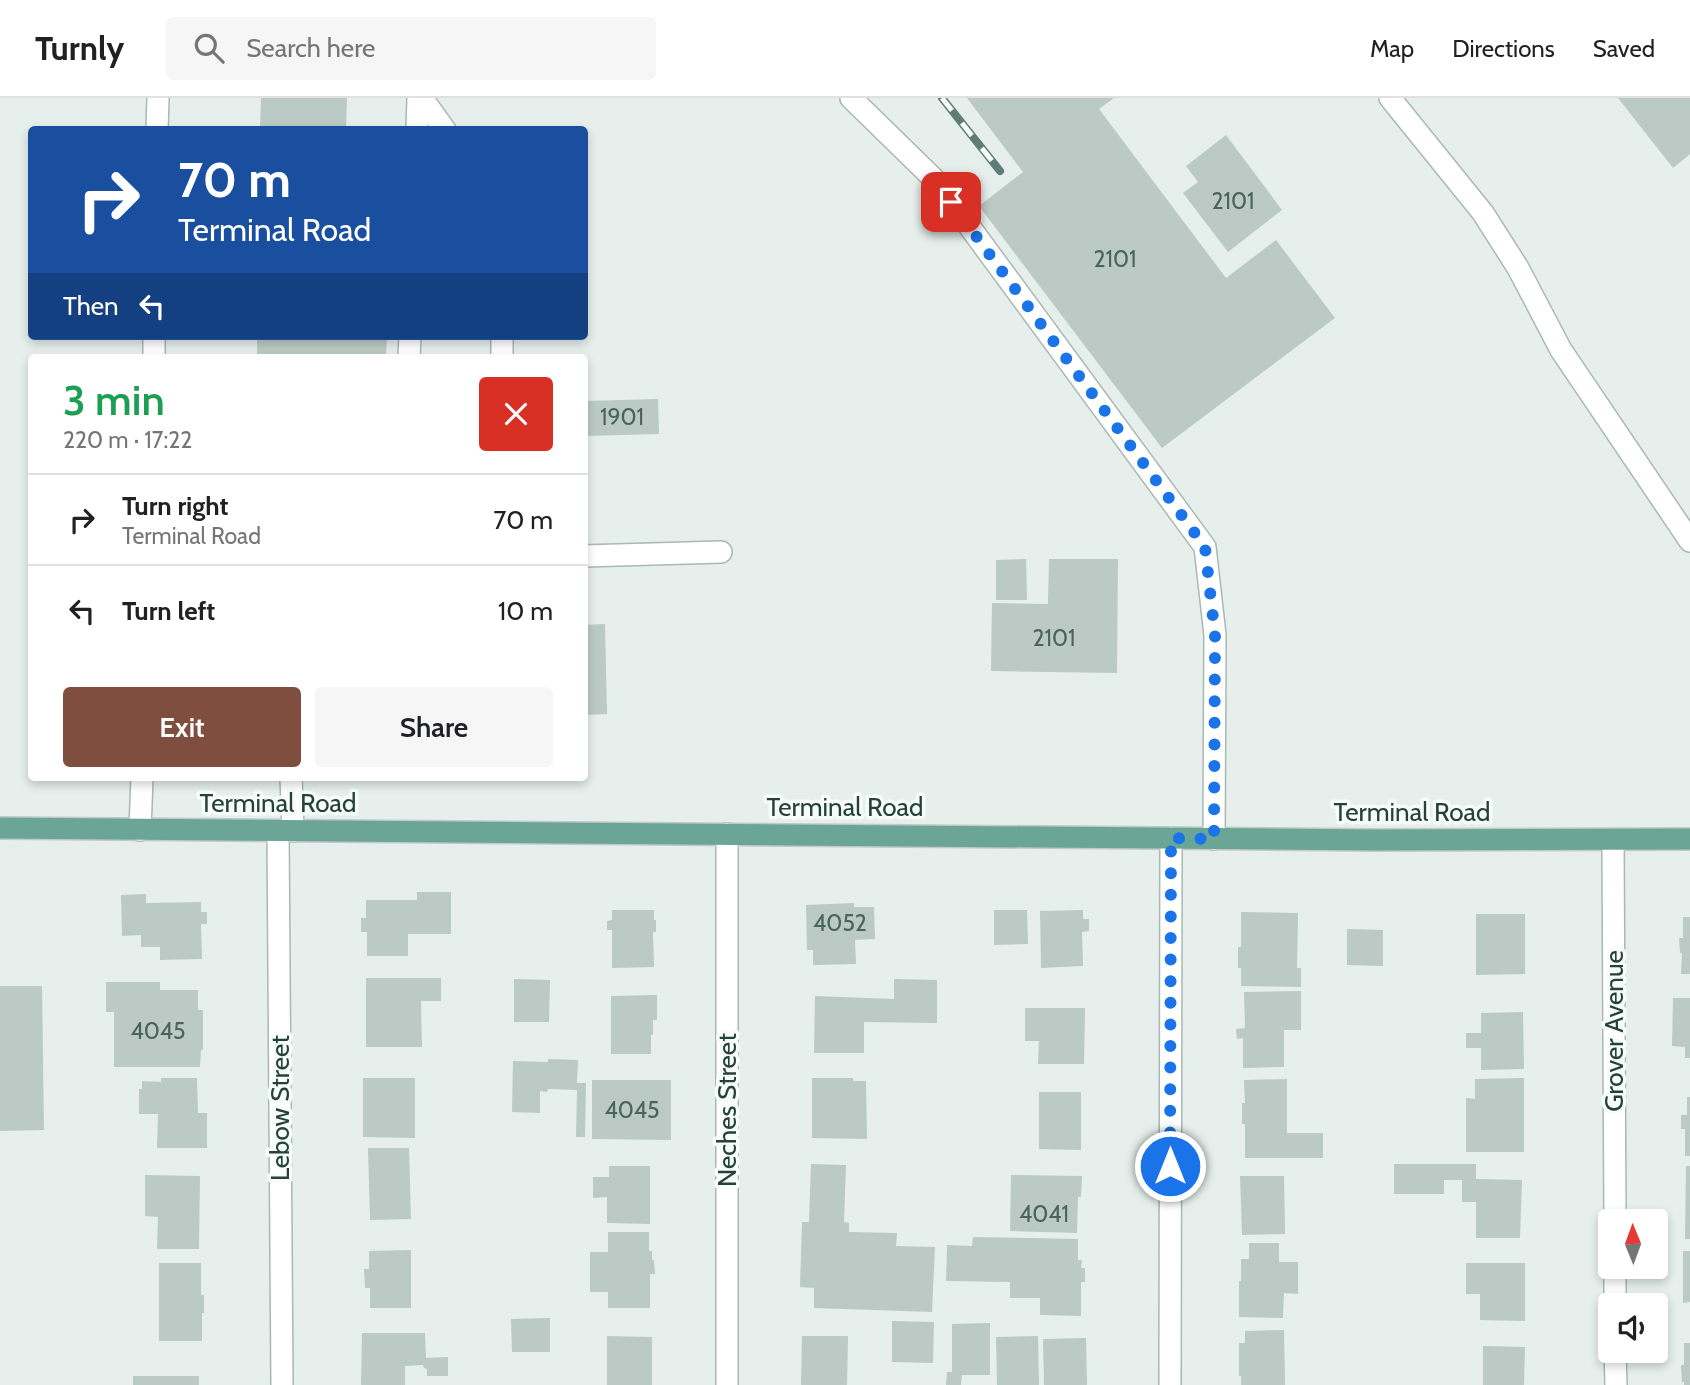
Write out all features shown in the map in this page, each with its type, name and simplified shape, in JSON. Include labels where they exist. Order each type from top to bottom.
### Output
[{"type":"main road","name":"Terminal Road","points":[[0,828],[1214,839],[1690,839]]},
{"type":"street","points":[[157,126],[158,98]]},
{"type":"street","points":[[417,126],[420,98]]},
{"type":"street","points":[[420,98],[441,126]]},
{"type":"street","points":[[851,98],[936,181],[1205,547],[1215,635],[1214,839]]},
{"type":"street","points":[[1390,98],[1483,213],[1518,268],[1561,350],[1690,541]]},
{"type":"street","points":[[588,556],[721,552]]},
{"type":"street","points":[[140,830],[142,781]]},
{"type":"street","name":"Lebow Street","points":[[282,1385],[285,831],[291,781]]},
{"type":"street","name":"Neches Street","points":[[727,834],[727,1385]]},
{"type":"street","points":[[1170,1385],[1171,838]]},
{"type":"street","name":"Grover Avenue","points":[[1613,840],[1615,1209]]},
{"type":"street","points":[[1615,1363],[1615,1385]]},
{"type":"building","points":[[261,98],[347,98],[346,126],[260,126]]},
{"type":"building","points":[[967,98],[1114,98],[1099,109],[1226,278],[1276,240],[1335,318],[1162,448],[979,206],[1023,172]]},
{"type":"building","points":[[1618,98],[1690,98],[1690,154],[1673,168]]},
{"type":"building","points":[[1226,135],[1282,210],[1228,252],[1183,193],[1198,182],[1186,166]]},
{"type":"building","points":[[257,340],[387,340],[386,354],[257,354]]},
{"type":"building","points":[[658,399],[659,434],[588,436],[588,401]]},
{"type":"building","points":[[1026,559],[1027,600],[996,600],[996,560]]},
{"type":"building","points":[[1049,559],[1118,559],[1117,673],[991,671],[992,603],[1048,604]]},
{"type":"building","points":[[605,624],[607,714],[588,715],[588,625]]},
{"type":"building","points":[[417,892],[451,892],[451,934],[408,934],[408,956],[367,956],[367,932],[361,932],[361,918],[366,918],[366,900],[417,900]]},
{"type":"building","points":[[146,894],[146,903],[201,902],[201,912],[207,912],[207,924],[201,924],[202,959],[160,960],[160,947],[141,947],[141,935],[122,936],[121,895]]},
{"type":"building","points":[[854,903],[854,907],[874,907],[875,939],[855,940],[856,964],[813,965],[813,950],[807,950],[806,905]]},
{"type":"building","points":[[612,910],[654,910],[654,967],[612,968],[612,930],[607,930],[607,921],[612,920]]},
{"type":"building","points":[[994,910],[1027,910],[1028,944],[994,945]]},
{"type":"building","points":[[1083,910],[1083,919],[1089,919],[1089,931],[1082,932],[1083,966],[1041,968],[1040,911]]},
{"type":"building","points":[[1241,912],[1298,913],[1297,968],[1301,968],[1301,987],[1241,986],[1238,947],[1241,947]]},
{"type":"building","points":[[1476,914],[1525,914],[1525,974],[1476,975]]},
{"type":"building","points":[[1683,917],[1690,917],[1690,974],[1681,974],[1682,953],[1679,938],[1683,938]]},
{"type":"building","points":[[1347,929],[1383,930],[1383,966],[1347,965]]},
{"type":"building","points":[[366,978],[441,978],[441,1001],[421,1001],[422,1047],[366,1047]]},
{"type":"building","points":[[514,979],[550,980],[549,1022],[514,1022]]},
{"type":"building","points":[[894,979],[937,980],[937,1023],[864,1022],[864,1053],[814,1053],[815,996],[894,999]]},
{"type":"building","points":[[106,982],[160,982],[160,990],[198,990],[198,1010],[203,1010],[203,1050],[200,1067],[114,1067],[114,1012],[106,1012]]},
{"type":"building","points":[[0,986],[42,986],[44,1130],[0,1131]]},
{"type":"building","points":[[1301,991],[1301,1030],[1284,1030],[1284,1067],[1243,1068],[1243,1038],[1237,1039],[1236,1029],[1245,1028],[1244,992]]},
{"type":"building","points":[[657,995],[657,1020],[653,1020],[651,1054],[611,1054],[611,996]]},
{"type":"building","points":[[1673,998],[1690,998],[1690,1058],[1685,1058],[1685,1047],[1672,1046]]},
{"type":"building","points":[[1025,1008],[1085,1008],[1084,1064],[1038,1064],[1039,1041],[1025,1041]]},
{"type":"building","points":[[1523,1012],[1524,1069],[1481,1070],[1481,1048],[1466,1048],[1466,1033],[1481,1033],[1481,1013]]},
{"type":"building","points":[[548,1059],[578,1060],[577,1083],[586,1083],[585,1137],[576,1137],[577,1090],[540,1091],[540,1113],[512,1112],[513,1061],[548,1062]]},
{"type":"building","points":[[161,1078],[197,1078],[198,1113],[207,1113],[207,1148],[157,1148],[158,1114],[139,1114],[139,1089],[142,1089],[142,1081],[161,1082]]},
{"type":"building","points":[[363,1078],[415,1078],[415,1138],[363,1137]]},
{"type":"building","points":[[812,1078],[853,1078],[853,1081],[866,1081],[867,1139],[812,1138]]},
{"type":"building","points":[[1524,1078],[1524,1152],[1466,1152],[1466,1098],[1475,1099],[1475,1079]]},
{"type":"building","points":[[1287,1079],[1287,1133],[1323,1133],[1323,1158],[1245,1158],[1245,1124],[1242,1124],[1244,1080]]},
{"type":"building","points":[[592,1080],[671,1080],[671,1140],[592,1139]]},
{"type":"building","points":[[1039,1092],[1081,1092],[1081,1150],[1039,1149]]},
{"type":"building","points":[[1687,1097],[1690,1097],[1690,1156],[1685,1156],[1685,1129],[1681,1129],[1681,1115],[1687,1115]]},
{"type":"building","points":[[368,1148],[409,1148],[411,1219],[370,1220]]},
{"type":"building","points":[[811,1164],[846,1165],[844,1222],[849,1223],[849,1232],[897,1233],[896,1246],[935,1247],[932,1312],[814,1308],[814,1288],[800,1287],[802,1222],[809,1222]]},
{"type":"building","points":[[1394,1164],[1476,1164],[1476,1179],[1522,1180],[1520,1238],[1476,1238],[1476,1202],[1462,1202],[1462,1180],[1444,1180],[1444,1194],[1394,1194]]},
{"type":"building","points":[[609,1166],[650,1166],[650,1224],[607,1223],[607,1197],[593,1198],[593,1177],[609,1177]]},
{"type":"building","points":[[1686,1166],[1690,1166],[1690,1239],[1685,1239]]},
{"type":"building","points":[[145,1175],[200,1176],[199,1249],[157,1249],[158,1217],[145,1216]]},
{"type":"building","points":[[1011,1175],[1082,1176],[1081,1197],[1078,1197],[1077,1233],[1010,1231]]},
{"type":"building","points":[[1240,1176],[1284,1176],[1285,1234],[1242,1235]]},
{"type":"building","points":[[608,1232],[649,1232],[649,1251],[652,1251],[655,1274],[650,1274],[650,1308],[608,1308],[608,1292],[590,1292],[590,1252],[608,1252]]},
{"type":"building","points":[[973,1237],[1078,1239],[1078,1260],[1082,1260],[1081,1268],[1085,1268],[1085,1282],[1081,1282],[1081,1316],[1040,1315],[1040,1298],[1010,1298],[1010,1282],[946,1281],[947,1245],[972,1246]]},
{"type":"building","points":[[1249,1243],[1279,1243],[1279,1262],[1298,1262],[1298,1294],[1284,1293],[1283,1318],[1239,1317],[1241,1259],[1249,1259]]},
{"type":"building","points":[[411,1250],[411,1308],[370,1308],[370,1288],[365,1288],[364,1269],[369,1269],[369,1251]]},
{"type":"building","points":[[1683,1251],[1690,1251],[1690,1302],[1683,1303]]},
{"type":"building","points":[[159,1263],[201,1263],[201,1295],[204,1295],[202,1341],[159,1341]]},
{"type":"building","points":[[1466,1263],[1525,1263],[1525,1321],[1480,1320],[1480,1294],[1466,1294]]},
{"type":"building","points":[[550,1318],[550,1352],[512,1352],[511,1319]]},
{"type":"building","points":[[892,1321],[934,1322],[933,1363],[892,1362]]},
{"type":"building","points":[[990,1323],[990,1375],[962,1375],[961,1385],[946,1385],[947,1372],[952,1372],[952,1324]]},
{"type":"building","points":[[1284,1330],[1285,1385],[1241,1385],[1239,1343],[1245,1343],[1245,1331]]},
{"type":"building","points":[[362,1333],[425,1333],[426,1358],[448,1357],[448,1376],[427,1376],[427,1369],[423,1365],[405,1366],[405,1385],[361,1385]]},
{"type":"building","points":[[607,1336],[652,1337],[652,1385],[607,1385]]},
{"type":"building","points":[[802,1336],[848,1336],[847,1385],[801,1385]]},
{"type":"building","points":[[1038,1336],[1039,1385],[997,1385],[996,1337]]},
{"type":"building","points":[[1086,1338],[1087,1385],[1044,1385],[1043,1339]]},
{"type":"building","points":[[1684,1343],[1690,1343],[1690,1385],[1684,1385],[1682,1382]]},
{"type":"building","points":[[1483,1346],[1525,1347],[1524,1385],[1483,1385]]},
{"type":"building","points":[[133,1376],[199,1376],[199,1385],[133,1385]]},
{"type":"railway","points":[[942,98],[1000,171]]},
{"type":"route","points":[[951,202],[1205,547],[1215,635],[1214,839],[1171,838],[1170,1166]]}]
